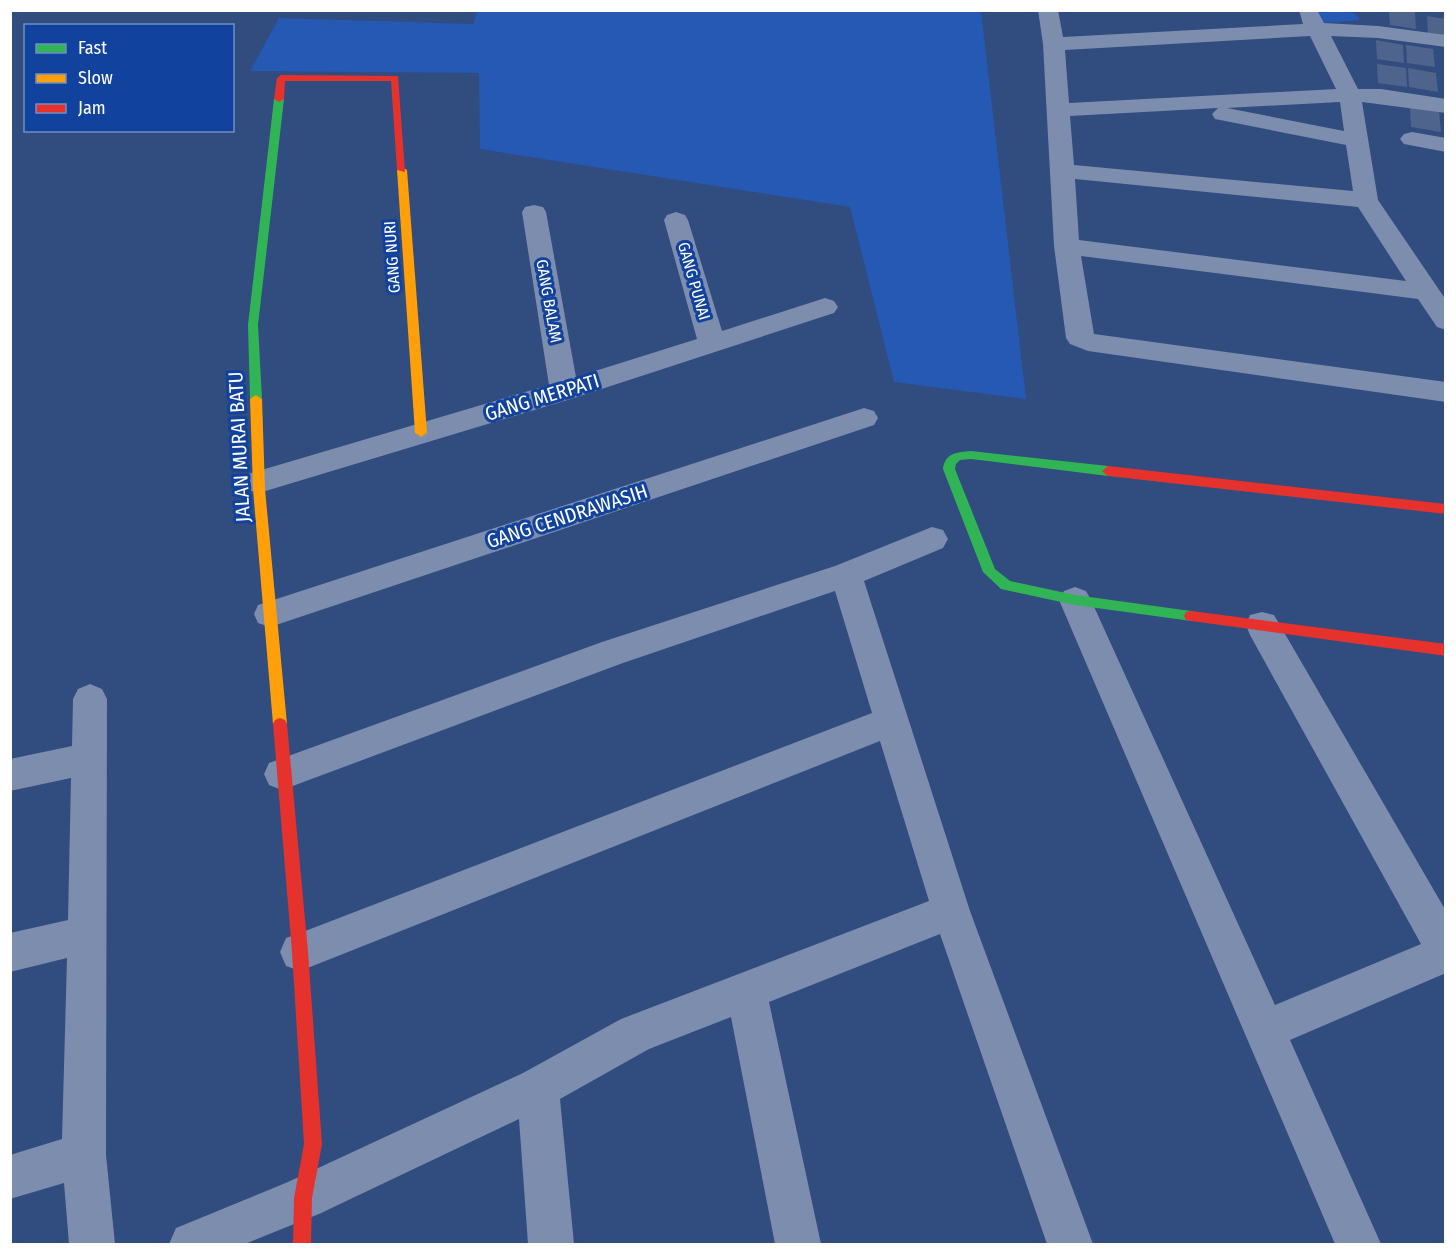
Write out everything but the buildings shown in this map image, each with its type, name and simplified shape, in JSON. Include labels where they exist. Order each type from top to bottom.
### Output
[{"type":"street","points":[[1048,10],[1054,44],[1067,246],[1079,335],[1083,340],[1446,392]]},
{"type":"street","points":[[1054,44],[1312,20],[1446,41]]},
{"type":"street","points":[[1312,20],[1350,95],[1366,200],[1446,321]]},
{"type":"street","name":"JALAN MURAI BATU","points":[[302,1245],[303,1198],[312,1144],[300,952],[282,774],[259,482],[253,325],[281,78],[395,78]]},
{"type":"street","name":"GANG NURI","points":[[395,78],[421,433]]},
{"type":"street","points":[[1058,110],[1350,95],[1382,96],[1446,106]]},
{"type":"street","points":[[1174,105],[1356,140]]},
{"type":"street","points":[[1412,139],[1446,145]]},
{"type":"street","points":[[1062,171],[1366,200]]},
{"type":"street","name":"GANG BALAM","points":[[534,212],[564,391]]},
{"type":"street","name":"GANG PUNAI","points":[[676,220],[712,343]]},
{"type":"street","points":[[1067,246],[1427,292]]},
{"type":"street","name":"GANG MERPATI","points":[[259,482],[564,391],[825,308]]},
{"type":"street","name":"GANG CENDRAWASIH","points":[[270,614],[864,418]]},
{"type":"street","points":[[1446,509],[971,455],[957,456],[950,462],[950,469],[990,572],[1006,585],[1075,600],[1446,650]]},
{"type":"street","points":[[282,774],[614,652],[846,575],[932,539]]},
{"type":"street","points":[[846,575],[951,911],[1070,1245]]},
{"type":"street","points":[[1075,600],[1358,1245]]},
{"type":"street","points":[[1262,625],[1446,951],[1265,1030]]},
{"type":"street","points":[[90,699],[84,1155],[92,1245]]},
{"type":"street","points":[[300,952],[892,721]]},
{"type":"street","points":[[10,775],[90,758]]},
{"type":"street","points":[[192,1245],[303,1198],[538,1088],[636,1034],[951,911]]},
{"type":"street","points":[[10,953],[88,934]]},
{"type":"street","points":[[746,991],[798,1245]]},
{"type":"street","points":[[538,1088],[551,1245]]},
{"type":"street","points":[[10,1177],[84,1155]]},
{"type":"shaded area","points":[[478,10],[981,11],[1026,399],[894,382],[850,207],[480,149],[479,73],[250,71],[279,18],[473,24]]},
{"type":"shaded area","points":[[1315,11],[1352,11],[1359,20],[1324,23]]},
{"type":"traffic: fast","points":[[256,399],[253,325],[279,99]]},
{"type":"traffic: fast","points":[[1108,471],[971,455],[957,456],[950,462],[949,469],[990,572],[1006,585],[1075,600],[1191,616]]},
{"type":"traffic: slow","points":[[402,170],[421,433]]},
{"type":"traffic: slow","points":[[256,399],[259,489],[280,724]]},
{"type":"traffic: jam","points":[[279,99],[281,78],[395,78],[402,170]]},
{"type":"traffic: jam","points":[[1108,471],[1446,509]]},
{"type":"traffic: jam","points":[[1191,616],[1446,650]]},
{"type":"traffic: jam","points":[[280,724],[300,952],[313,1144],[303,1198],[302,1244]]}]
